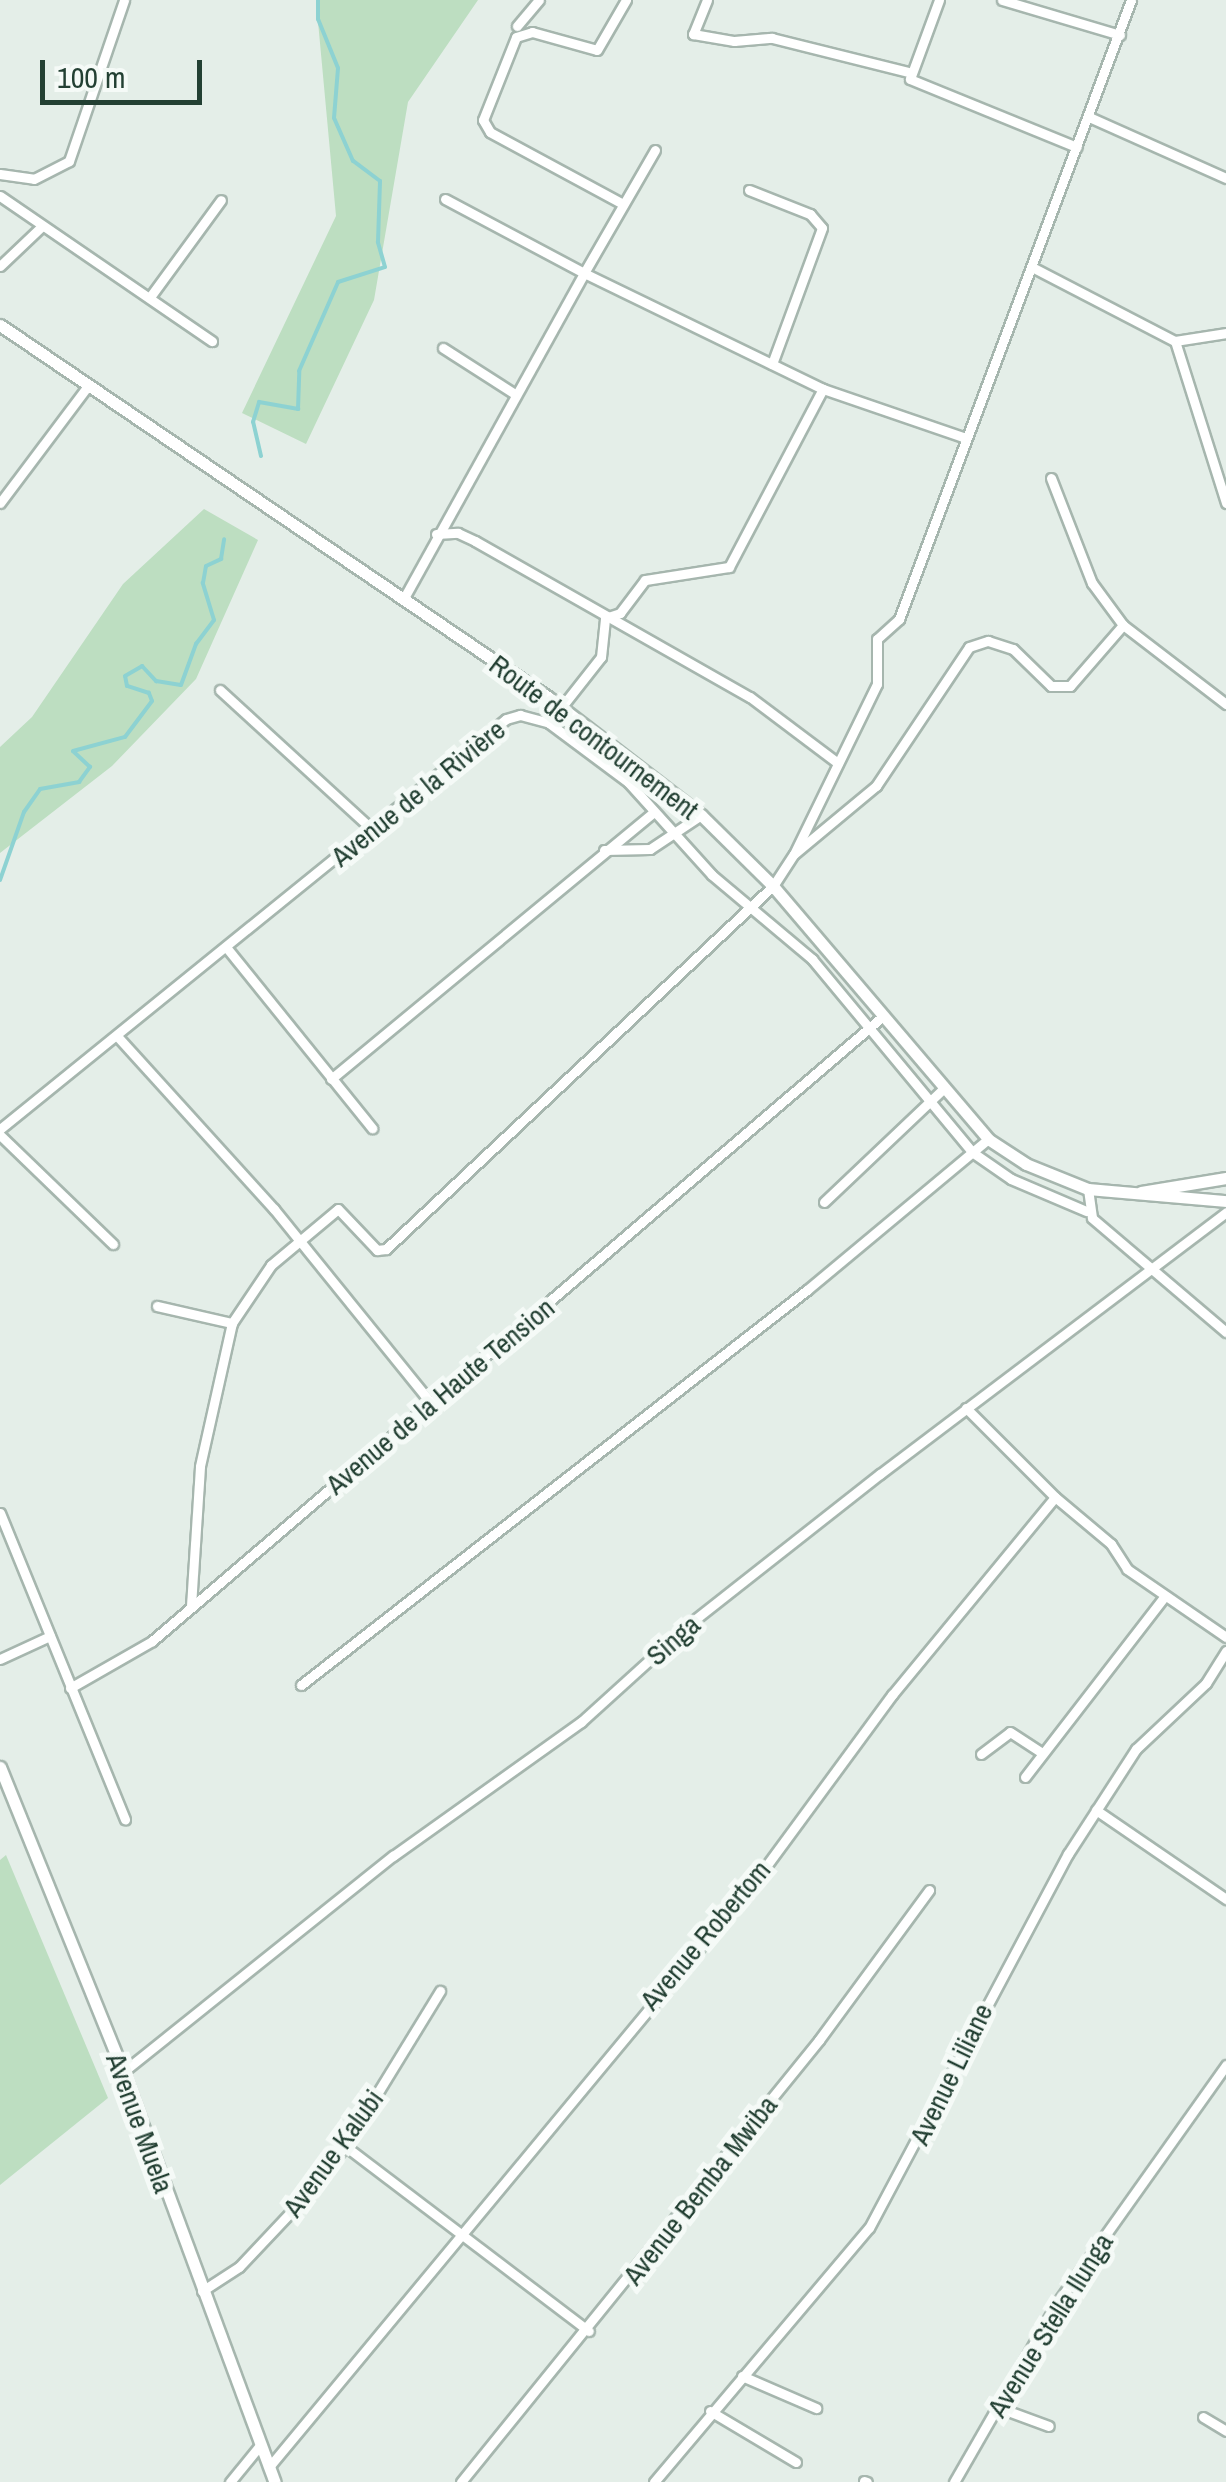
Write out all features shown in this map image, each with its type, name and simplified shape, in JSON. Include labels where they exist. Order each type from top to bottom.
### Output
[{"type":"street","points":[[0,174],[34,179],[69,161],[124,0]]},
{"type":"street","points":[[517,26],[540,0]]},
{"type":"street","points":[[624,204],[490,132],[484,120],[516,37],[532,32],[598,50],[626,0]]},
{"type":"street","points":[[706,0],[693,34],[734,41],[772,38],[908,72],[915,82],[1007,123],[1077,147]]},
{"type":"street","points":[[908,72],[940,0]]},
{"type":"street","points":[[1002,0],[1120,34]]},
{"type":"street","points":[[191,1606],[200,1466],[232,1323],[270,1265],[342,1209],[377,1250],[386,1249],[773,886],[794,854],[876,684],[877,639],[899,619],[964,437],[1131,0]]},
{"type":"street","points":[[1089,117],[1226,178]]},
{"type":"street","points":[[404,598],[436,534],[654,150]]},
{"type":"street","points":[[749,190],[810,214],[822,228],[772,364]]},
{"type":"street","points":[[0,196],[212,341]]},
{"type":"street","points":[[445,199],[584,273],[823,388],[964,437]]},
{"type":"street","points":[[150,298],[221,200]]},
{"type":"street","points":[[0,266],[41,226]]},
{"type":"street","points":[[1032,267],[1175,341],[1226,333]]},
{"type":"street","name":"Route de contournement","points":[[0,325],[562,708],[700,815],[773,886],[942,1090],[988,1139],[1026,1164],[1088,1189],[1226,1201]]},
{"type":"street","points":[[1175,341],[1226,503]]},
{"type":"street","points":[[444,348],[515,394]]},
{"type":"street","points":[[0,503],[88,386]]},
{"type":"street","points":[[605,618],[620,613],[646,580],[729,567],[823,388]]},
{"type":"street","points":[[1051,478],[1092,584],[1123,624],[1226,704]]},
{"type":"street","points":[[436,534],[458,533],[750,697],[838,763]]},
{"type":"street","name":"Avenue de la Rivière","points":[[0,1132],[506,720],[520,715],[549,723],[601,657],[605,618]]},
{"type":"street","points":[[794,854],[876,786],[970,647],[988,641],[1013,649],[1051,686],[1070,686],[1123,624]]},
{"type":"street","points":[[220,690],[374,831]]},
{"type":"street","points":[[549,723],[628,782],[675,836],[812,959],[928,1104],[972,1152],[1011,1179],[1086,1210],[1226,1332]]},
{"type":"street","points":[[331,1080],[654,812]]},
{"type":"street","points":[[604,850],[640,852],[675,836],[700,815]]},
{"type":"street","points":[[226,948],[372,1128]]},
{"type":"street","name":"Avenue de la Haute Tension","points":[[70,1688],[152,1642],[883,1016]]},
{"type":"street","points":[[118,1037],[300,1240],[432,1404]]},
{"type":"street","points":[[824,1202],[942,1090]]},
{"type":"street","points":[[0,1132],[114,1244]]},
{"type":"street","points":[[301,1685],[429,1591],[988,1139]]},
{"type":"street","name":"Route de contournement","points":[[1132,1194],[1226,1178]]},
{"type":"street","points":[[1086,1210],[1088,1189]]},
{"type":"street","name":"Singa","points":[[123,2072],[394,1856],[553,1744],[688,1625],[1152,1264],[1226,1212]]},
{"type":"street","points":[[157,1306],[232,1323]]},
{"type":"street","points":[[966,1408],[1055,1496],[1111,1544],[1126,1569],[1226,1637]]},
{"type":"street","name":"Avenue Robertom","points":[[269,2467],[468,2233],[564,2104],[756,1880],[892,1695],[1055,1496]]},
{"type":"street","points":[[0,1512],[125,1820]]},
{"type":"street","points":[[1025,1777],[1165,1596]]},
{"type":"street","points":[[0,1659],[50,1636]]},
{"type":"street","name":"Avenue Liliane","points":[[654,2482],[892,2194],[1003,1968],[1096,1810],[1136,1749],[1195,1695],[1226,1651]]},
{"type":"street","points":[[981,1754],[1010,1732],[1041,1752]]},
{"type":"street","name":"Avenue Muela","points":[[0,1767],[123,2072],[201,2292],[275,2482]]},
{"type":"street","points":[[1096,1810],[1226,1899]]},
{"type":"street","name":"Avenue Bemba Mwiba","points":[[461,2482],[589,2330],[929,1890]]},
{"type":"street","name":"Avenue Kalubi","points":[[201,2292],[269,2237],[345,2146],[440,1992]]},
{"type":"street","name":"Avenue Stella Ilunga","points":[[954,2482],[1057,2304],[1226,2066]]},
{"type":"street","points":[[345,2146],[468,2233],[589,2330]]},
{"type":"street","points":[[742,2376],[816,2408]]},
{"type":"street","points":[[997,2407],[1049,2426]]},
{"type":"street","points":[[710,2411],[796,2462]]},
{"type":"street","points":[[1203,2417],[1226,2431]]},
{"type":"street","points":[[230,2482],[260,2444]]},
{"type":"green space","points":[[316,0],[478,0],[408,102],[374,300],[306,444],[242,413],[336,216]]},
{"type":"green space","points":[[204,509],[258,540],[196,679],[112,766],[0,853],[0,747],[32,717],[123,584]]},
{"type":"green space","points":[[6,1855],[108,2098],[0,2185],[0,1860]]},
{"type":"waterway","points":[[261,456],[253,422],[259,402],[298,409],[299,371],[338,282],[385,267],[378,242],[380,181],[353,161],[334,118],[338,68],[318,19],[318,0]]},
{"type":"waterway","points":[[0,880],[24,812],[40,789],[79,782],[90,767],[73,751],[125,737],[152,701],[149,693],[127,686],[125,676],[142,666],[156,681],[181,685],[196,644],[214,620],[203,583],[206,566],[221,559],[224,539]]}]
